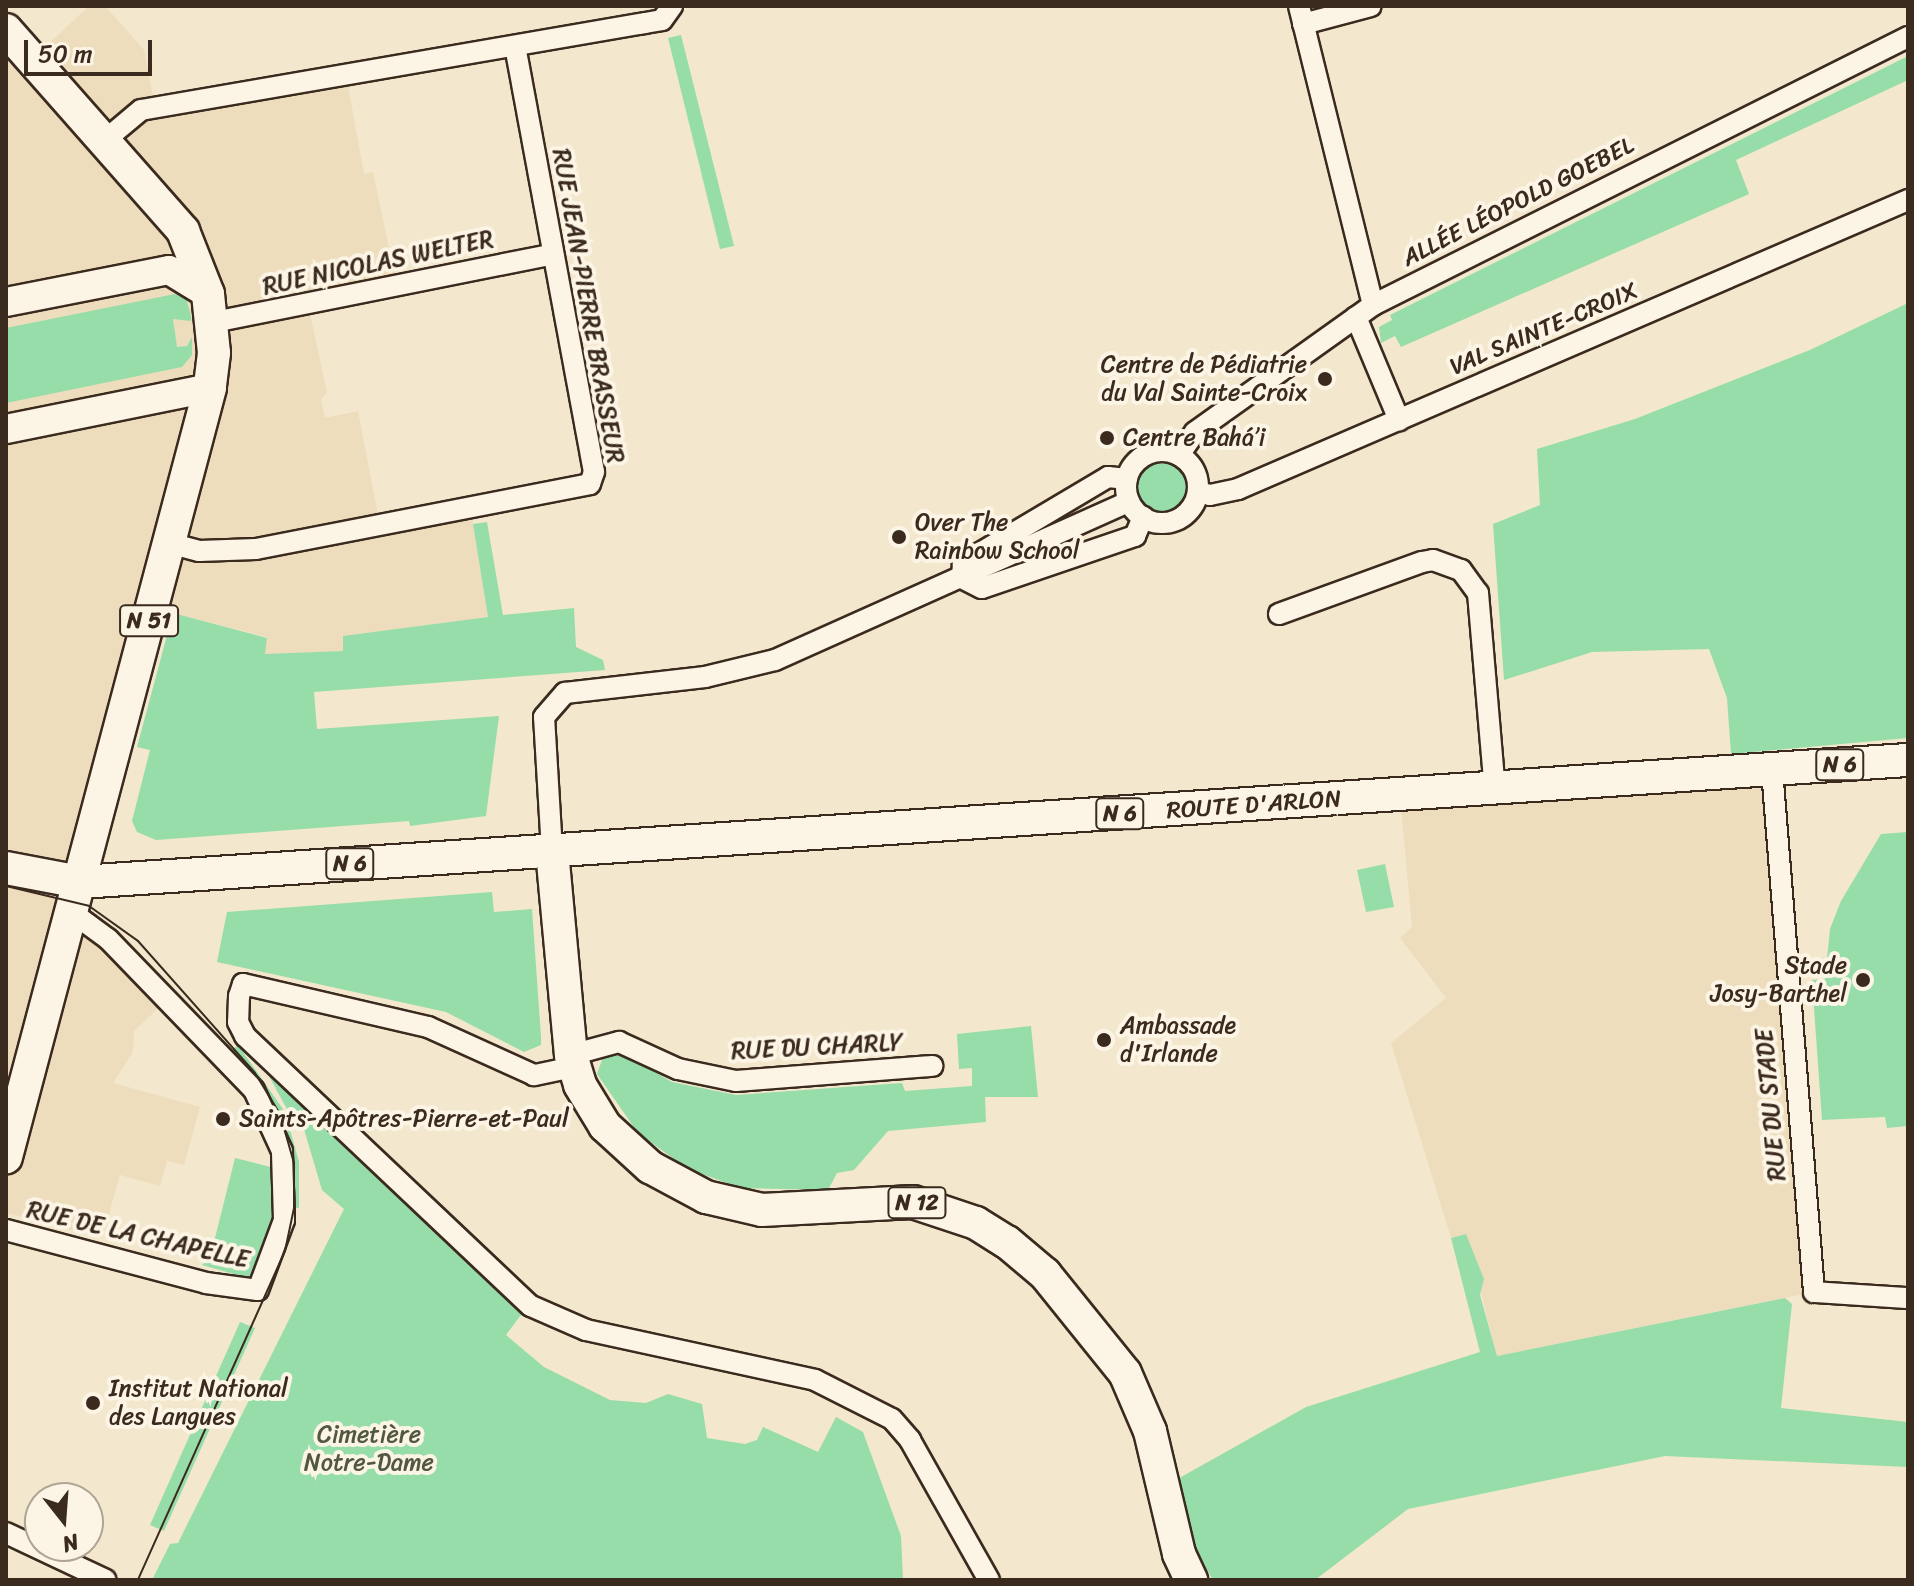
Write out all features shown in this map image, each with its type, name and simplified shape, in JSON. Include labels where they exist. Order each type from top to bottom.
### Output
[{"type":"main road","name":"N 51","points":[[6,30],[183,231],[211,308],[210,388],[6,1157]]},
{"type":"main road","points":[[6,302],[169,270],[211,308]]},
{"type":"main road","points":[[6,429],[210,388]]},
{"type":"main road","name":"ROUTE D'ARLON","points":[[552,851],[1908,760]]},
{"type":"main road","name":"N 6","points":[[6,868],[42,875],[75,897],[552,851]]},
{"type":"main road","name":"N 12","points":[[552,851],[572,1061],[605,1126],[678,1185],[738,1206],[795,1211],[890,1200],[938,1208],[976,1223],[1045,1274],[1098,1334],[1125,1373],[1150,1431],[1179,1554],[1191,1580]]},
{"type":"street","points":[[1371,6],[1301,15],[1364,311],[1399,420]]},
{"type":"street","points":[[104,141],[141,110],[515,46],[670,10]]},
{"type":"street","name":"ALLÉE LÉOPOLD GOEBEL","points":[[1179,455],[1195,432],[1364,311],[1908,37]]},
{"type":"street","name":"RUE JEAN-PIERRE BRASSEUR","points":[[169,543],[199,551],[256,549],[590,484],[594,472],[515,46]]},
{"type":"street","name":"VAL SAINTE-CROIX","points":[[1198,492],[1226,494],[1908,200]]},
{"type":"street","name":"RUE NICOLAS WELTER","points":[[211,308],[553,254]]},
{"type":"street","points":[[552,851],[544,717],[558,697],[580,688],[705,677],[764,663],[962,578],[1136,510],[1170,522],[1183,516],[1198,492],[1194,471],[1179,455],[1153,452],[1132,467],[1127,479],[1136,510],[1135,536],[982,588],[962,578]]},
{"type":"street","points":[[962,578],[963,563],[1108,477],[1127,479]]},
{"type":"street","points":[[1279,614],[1422,562],[1433,560],[1461,570],[1478,593],[1495,790]]},
{"type":"street","name":"RUE DU STADE","points":[[1772,770],[1814,1292],[1908,1298]]},
{"type":"street","name":"RUE DE LA CHAPELLE","points":[[9,1231],[206,1283],[258,1290],[280,1237],[286,1203],[282,1151],[271,1119],[254,1090],[108,939],[75,897]]},
{"type":"street","name":"RUE DU CHARLY","points":[[932,1066],[736,1081],[678,1069],[619,1042],[548,1074],[522,1073],[428,1027],[243,984],[237,1013],[245,1036],[531,1306],[586,1330],[815,1380],[866,1402],[892,1419],[910,1440],[989,1580]]},
{"type":"street","points":[[6,1533],[106,1580]]},
{"type":"shaded area","points":[[89,6],[105,6],[144,50],[155,107],[346,75],[364,174],[373,172],[397,286],[308,305],[327,392],[321,399],[325,418],[358,411],[380,526],[471,510],[488,617],[344,636],[344,651],[264,655],[267,637],[153,608],[70,911],[163,1004],[134,1031],[133,1052],[113,1083],[200,1107],[184,1165],[167,1161],[160,1186],[120,1175],[102,1238],[6,1213],[6,31],[32,59]]},
{"type":"shaded area","points":[[1772,770],[1814,1292],[1497,1356],[1466,1234],[1451,1238],[1391,1043],[1446,998],[1400,938],[1412,927],[1400,796]]},
{"type":"green space","points":[[681,35],[734,246],[720,249],[668,38]]},
{"type":"green space","points":[[1908,56],[1908,80],[1736,160],[1749,194],[1401,347],[1395,336],[1381,343],[1379,327],[1392,320],[1390,315]]},
{"type":"green space","points":[[175,294],[186,298],[191,316],[191,321],[173,319],[177,347],[187,346],[192,337],[192,355],[182,367],[6,403],[6,328]]},
{"type":"green space","points":[[1908,303],[1908,738],[1731,754],[1727,698],[1709,649],[1592,652],[1504,680],[1493,524],[1540,505],[1537,449],[1635,419],[1810,350]]},
{"type":"green space","points":[[1161,462],[1180,469],[1187,488],[1180,507],[1161,514],[1142,507],[1135,488],[1142,469]]},
{"type":"green space","points":[[487,522],[503,615],[574,608],[576,647],[603,660],[605,670],[314,692],[317,729],[499,716],[486,816],[410,826],[409,821],[156,840],[137,832],[132,821],[150,750],[137,747],[173,613],[267,638],[265,654],[343,651],[343,636],[488,617],[473,524]]},
{"type":"green space","name":"Stade Josy-Barthel","points":[[1908,832],[1908,1126],[1887,1128],[1885,1117],[1822,1120],[1812,980],[1825,979],[1830,929],[1841,901],[1881,834]]},
{"type":"green space","points":[[1385,864],[1394,907],[1366,912],[1357,870]]},
{"type":"green space","points":[[492,892],[494,912],[532,909],[541,1045],[524,1052],[446,1012],[217,962],[227,912]]},
{"type":"green space","points":[[1031,1026],[1038,1097],[985,1097],[986,1122],[888,1131],[854,1170],[837,1173],[828,1190],[741,1188],[688,1169],[638,1133],[597,1074],[603,1057],[618,1051],[672,1082],[736,1095],[902,1083],[905,1091],[972,1086],[972,1068],[959,1069],[957,1034]]},
{"type":"green space","points":[[238,1045],[285,1112],[299,1162],[299,1208],[291,1207],[291,1184],[228,1053]]},
{"type":"green space","name":"Cimetière Notre-Dame","points":[[264,1067],[526,1308],[506,1335],[544,1367],[610,1400],[646,1403],[668,1394],[702,1404],[707,1438],[745,1444],[757,1440],[763,1427],[818,1452],[836,1417],[863,1432],[901,1536],[903,1580],[152,1580],[170,1544],[178,1543],[344,1209],[322,1190],[303,1126],[294,1122]]},
{"type":"green space","points":[[235,1158],[278,1169],[280,1199],[255,1280],[202,1265],[210,1258]]},
{"type":"green space","points":[[1466,1234],[1484,1279],[1480,1295],[1497,1356],[1785,1298],[1792,1304],[1781,1408],[1908,1422],[1908,1467],[1665,1456],[1408,1509],[1315,1580],[1213,1580],[1196,1552],[1174,1481],[1306,1407],[1480,1352],[1451,1238]]},
{"type":"green space","points":[[240,1322],[255,1328],[164,1531],[150,1525]]},
{"type":"tram line","points":[[6,886],[89,906],[138,941],[255,1073],[280,1114],[294,1163],[294,1208],[285,1251],[138,1580]]},
{"type":"place","name":"Centre de Pédiatrie du Val Sainte-Croix","points":[[1325,379]]},
{"type":"place","name":"Centre Bahá’i","points":[[1107,438]]},
{"type":"place","name":"Over The Rainbow School","points":[[899,537]]},
{"type":"place","name":"Stade Josy-Barthel","points":[[1863,980]]},
{"type":"place","name":"Ambassade d'Irlande","points":[[1104,1040]]},
{"type":"place","name":"Saints-Apôtres-Pierre-et-Paul","points":[[223,1119]]},
{"type":"place","name":"Institut National des Langues","points":[[93,1403]]}]
